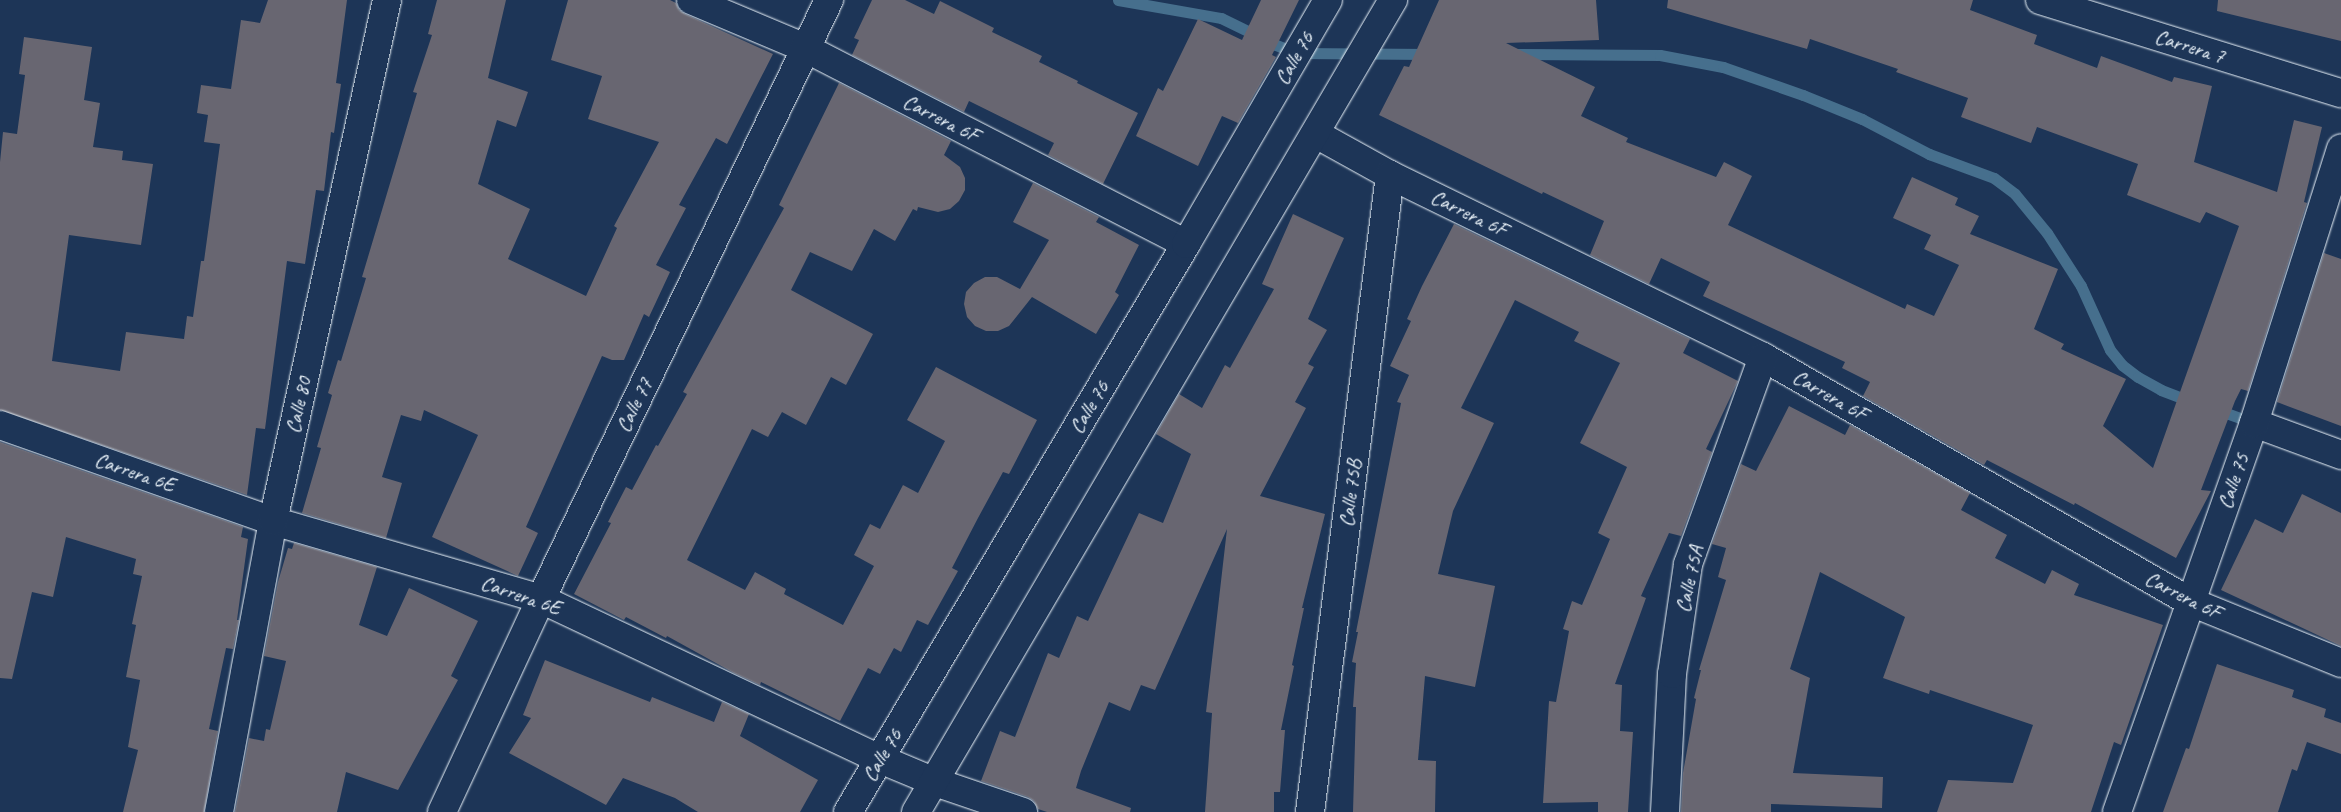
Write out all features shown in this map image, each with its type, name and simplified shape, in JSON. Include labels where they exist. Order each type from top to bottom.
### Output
[{"type":"street","name":"Calle 80","points":[[219,812],[273,521],[387,0]]},
{"type":"street","name":"Carrera 6F","points":[[691,0],[805,48],[1186,244]]},
{"type":"street","name":"Calle 77","points":[[442,812],[541,599],[829,0]]},
{"type":"street","name":"Calle 76","points":[[848,812],[1186,244],[1328,0]]},
{"type":"street","points":[[916,812],[1393,0]]},
{"type":"street","name":"Carrera 7","points":[[2040,0],[2341,93]]},
{"type":"street","name":"Carrera 6F","points":[[1316,134],[1390,175],[1763,356],[2191,602],[2341,663]]},
{"type":"street","name":"Calle 75","points":[[2117,812],[2254,423],[2341,148]]},
{"type":"street","name":"Calle 75B","points":[[1310,812],[1390,175]]},
{"type":"street","name":"Calle 75A","points":[[1665,812],[1672,674],[1688,564],[1763,356]]},
{"type":"street","points":[[2254,423],[2341,455]]},
{"type":"street","name":"Carrera 6E","points":[[0,425],[273,521],[541,599],[880,759],[935,782],[1023,812]]},
{"type":"building","points":[[268,0],[347,0],[336,83],[341,84],[334,133],[331,132],[324,191],[316,190],[305,264],[287,261],[265,429],[256,428],[247,495],[0,410],[0,162],[3,132],[17,134],[25,75],[19,74],[24,37],[92,47],[84,100],[100,103],[93,147],[123,151],[122,160],[153,164],[141,245],[69,235],[52,361],[120,371],[126,332],[184,339],[187,316],[193,317],[201,261],[204,261],[220,144],[204,142],[208,115],[197,113],[201,85],[231,89],[241,20],[260,23]]},
{"type":"building","points":[[437,0],[506,0],[488,78],[528,92],[516,127],[497,120],[478,184],[530,209],[508,259],[586,296],[617,228],[614,226],[659,142],[588,119],[602,76],[551,60],[568,0],[670,0],[676,3],[679,10],[685,14],[773,54],[727,144],[716,138],[679,205],[686,208],[656,265],[670,272],[649,317],[644,314],[624,360],[612,360],[602,356],[526,527],[538,533],[518,576],[432,537],[478,435],[424,410],[421,421],[401,415],[382,477],[402,483],[386,538],[302,513],[321,448],[317,447],[332,395],[328,393],[338,360],[341,361],[366,278],[362,277],[417,93],[413,92],[432,35],[428,34]]},
{"type":"building","points":[[872,0],[905,0],[934,14],[940,1],[994,28],[992,32],[1042,56],[1039,62],[1138,113],[1103,184],[1048,155],[1054,143],[969,101],[964,112],[852,55],[859,40],[854,38]]},
{"type":"building","points":[[1261,0],[1299,0],[1272,55],[1276,57],[1238,123],[1222,116],[1198,166],[1136,136],[1158,88],[1163,91],[1198,19],[1242,40]]},
{"type":"building","points":[[1439,0],[1596,0],[1599,40],[1506,43],[1595,87],[1581,116],[1628,138],[1626,142],[1716,177],[1724,162],[1752,176],[1728,225],[1905,309],[1907,304],[1934,316],[1959,265],[1924,249],[1931,235],[1893,218],[1912,177],[1958,198],[1955,205],[1979,216],[1970,234],[2058,269],[2034,329],[2064,344],[2061,349],[2126,379],[2103,426],[2153,468],[2239,226],[2206,212],[2200,223],[2127,195],[2138,164],[2037,127],[2031,143],[1961,117],[1968,98],[1896,72],[1898,69],[1810,39],[1807,49],[1667,8],[1668,0],[1973,0],[1970,10],[2037,35],[2034,44],[2097,68],[2101,56],[2172,82],[2174,77],[2212,86],[2194,162],[2277,192],[2294,120],[2322,127],[2304,202],[2307,203],[2248,391],[2241,389],[2235,401],[2201,490],[2211,491],[2176,558],[2075,503],[2074,505],[1987,460],[1984,465],[1863,396],[1870,382],[1842,368],[1845,362],[1703,296],[1710,282],[1661,258],[1649,284],[1590,255],[1604,221],[1543,192],[1542,194],[1379,115],[1404,66],[1409,67]]},
{"type":"building","points":[[2218,0],[2341,0],[2341,41],[2217,11]]},
{"type":"building","points":[[839,83],[951,141],[944,155],[960,167],[965,178],[965,190],[959,201],[950,209],[938,212],[918,207],[917,211],[913,209],[895,241],[874,229],[852,271],[810,252],[791,290],[873,334],[846,385],[831,377],[806,425],[782,412],[768,437],[752,429],[687,560],[745,590],[755,572],[786,589],[784,594],[843,625],[874,566],[854,555],[870,524],[880,529],[903,485],[918,493],[945,441],[907,420],[936,367],[1037,420],[1009,474],[1003,472],[978,518],[952,568],[958,571],[928,625],[917,620],[901,652],[894,648],[880,674],[868,668],[840,721],[761,682],[760,685],[734,673],[667,636],[666,638],[626,617],[624,620],[574,594],[611,523],[608,522],[626,487],[632,490],[656,445],[658,446],[687,394],[683,392],[784,208],[779,205]]},
{"type":"building","points":[[1033,183],[1099,217],[1096,222],[1139,245],[1115,292],[1119,295],[1096,334],[1032,297],[1009,326],[998,331],[986,331],[975,326],[967,317],[964,304],[966,292],[974,283],[985,277],[997,277],[1020,289],[1049,240],[1013,222]]},
{"type":"building","points":[[1293,214],[1344,238],[1308,319],[1327,330],[1308,364],[1314,367],[1295,402],[1306,408],[1260,496],[1325,514],[1302,608],[1304,608],[1292,665],[1294,666],[1281,730],[1285,730],[1280,792],[1274,792],[1274,812],[1205,812],[1212,713],[1206,712],[1227,529],[1155,690],[1141,685],[1130,711],[1109,702],[1081,771],[1076,788],[1131,808],[1130,812],[1047,812],[1038,809],[1034,801],[1028,797],[981,781],[1000,731],[1015,737],[1048,653],[1059,658],[1077,616],[1088,621],[1139,513],[1163,523],[1191,454],[1156,434],[1179,394],[1202,408],[1225,365],[1230,368],[1274,289],[1262,284]]},
{"type":"building","points":[[1454,224],[1690,339],[1683,353],[1738,381],[1706,449],[1712,452],[1681,536],[1669,533],[1641,596],[1646,598],[1615,684],[1622,685],[1620,731],[1633,732],[1628,812],[1598,812],[1598,802],[1543,803],[1549,701],[1556,702],[1569,631],[1563,629],[1572,601],[1582,605],[1610,539],[1598,533],[1627,467],[1580,443],[1620,363],[1574,341],[1579,332],[1515,300],[1461,408],[1494,423],[1453,511],[1438,574],[1495,586],[1475,687],[1425,676],[1418,760],[1436,761],[1435,812],[1353,812],[1356,707],[1353,707],[1356,663],[1352,662],[1358,632],[1356,632],[1401,403],[1397,402],[1409,375],[1390,366],[1411,321],[1407,319]]},
{"type":"building","points":[[2324,253],[2341,259],[2341,426],[2277,402]]},
{"type":"building","points":[[1789,406],[1845,435],[1850,425],[1970,493],[1961,510],[2007,535],[1995,558],[2045,584],[2052,570],[2079,584],[2074,595],[2163,625],[2121,745],[2114,742],[2091,812],[1937,812],[1948,780],[2013,783],[2033,725],[1930,690],[1929,694],[1883,678],[1905,617],[1820,572],[1790,669],[1810,678],[1793,773],[1883,777],[1882,808],[1771,804],[1771,812],[1681,812],[1683,773],[1696,699],[1694,698],[1701,670],[1699,670],[1726,580],[1718,577],[1726,548],[1712,544],[1741,464],[1756,471]]},
{"type":"building","points":[[0,442],[243,527],[241,537],[248,539],[237,620],[239,620],[233,649],[226,648],[209,729],[218,731],[204,812],[123,812],[138,750],[128,747],[140,680],[126,677],[136,625],[132,624],[142,576],[133,574],[136,559],[66,537],[53,597],[32,592],[12,679],[0,678]]},
{"type":"building","points":[[2302,494],[2341,513],[2341,646],[2221,590],[2255,519],[2283,533]]},
{"type":"building","points":[[294,543],[377,567],[359,625],[387,636],[409,588],[478,621],[451,676],[458,680],[398,790],[346,772],[337,812],[235,812],[249,738],[264,741],[266,729],[270,730],[286,661],[264,656],[278,582],[288,548],[292,549]]},
{"type":"building","points":[[545,660],[650,702],[652,697],[714,722],[722,702],[749,714],[740,736],[818,780],[800,812],[698,812],[675,798],[623,778],[606,805],[509,753],[531,718],[523,715]]},
{"type":"building","points":[[2217,664],[2294,690],[2292,697],[2326,709],[2324,717],[2341,723],[2341,754],[2307,742],[2297,771],[2292,769],[2278,812],[2163,812],[2186,748],[2189,749]]},
{"type":"waterway","points":[[1118,0],[1221,18],[1276,45],[1297,53],[1430,54]]},
{"type":"waterway","points":[[1513,54],[1660,55],[1723,67],[1803,95],[1862,119],[1929,154],[1994,178],[2015,194],[2047,233],[2081,286],[2110,350],[2122,365],[2161,390],[2193,402]]},
{"type":"waterway","points":[[2215,409],[2254,423]]}]
